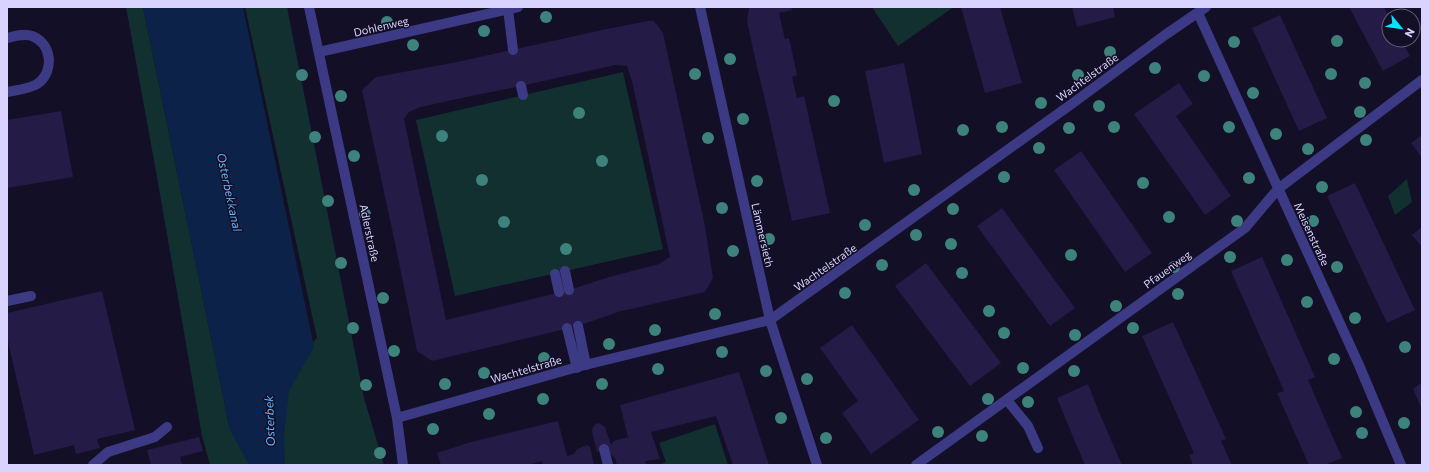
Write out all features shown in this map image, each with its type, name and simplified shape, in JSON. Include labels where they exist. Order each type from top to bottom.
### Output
[{"type":"street","name":"Adlerstraße","points":[[309,7],[397,418],[403,465]]},
{"type":"street","name":"Lämmersieth","points":[[700,7],[770,320],[817,465]]},
{"type":"street","name":"Dohlenweg","points":[[319,52],[513,8]]},
{"type":"street","points":[[513,8],[513,50]]},
{"type":"street","name":"Wachtelstraße","points":[[397,418],[581,366],[770,320],[1073,103],[1165,35],[1202,10]]},
{"type":"street","name":"Meisenstraße","points":[[1202,10],[1278,189],[1360,365],[1397,463]]},
{"type":"street","points":[[7,38],[23,35],[31,36],[37,39],[44,45],[50,60],[47,73],[40,82],[31,87],[7,92]]},
{"type":"street","name":"Pfauenweg","points":[[916,465],[1245,228],[1278,189],[1422,80]]},
{"type":"street","points":[[560,272],[564,291]]},
{"type":"street","points":[[7,301],[31,296]]},
{"type":"street","points":[[572,327],[581,366]]},
{"type":"street","points":[[1007,400],[1028,426],[1038,448]]},
{"type":"street","points":[[93,465],[108,452],[155,437],[168,427]]},
{"type":"street","points":[[604,450],[608,465]]},
{"type":"green space","points":[[126,7],[143,7],[230,430],[317,338],[245,7],[287,7],[364,398],[384,465],[210,465],[202,436]]},
{"type":"green space","points":[[872,7],[954,7],[898,46]]},
{"type":"green space","points":[[623,72],[663,249],[455,296],[416,120]]},
{"type":"green space","points":[[1407,179],[1412,202],[1395,215],[1388,196]]},
{"type":"green space","points":[[715,424],[728,465],[658,465],[666,462],[659,443]]},
{"type":"water","points":[[143,7],[243,7],[314,347],[289,391],[284,435],[285,465],[249,465],[230,430]]},
{"type":"building","points":[[791,7],[792,10],[779,13],[785,39],[789,38],[797,75],[792,77],[797,98],[804,96],[830,213],[792,221],[747,21],[749,8]]},
{"type":"building","points":[[961,7],[1000,7],[1022,83],[985,93]]},
{"type":"building","points":[[1072,7],[1113,7],[1115,17],[1077,27]]},
{"type":"building","points":[[1349,7],[1384,7],[1381,8],[1381,48],[1406,48],[1410,56],[1383,71]]},
{"type":"building","points":[[1280,15],[1327,118],[1299,131],[1252,28]]},
{"type":"building","points":[[654,21],[663,33],[705,226],[713,278],[705,292],[618,312],[578,326],[432,361],[417,351],[362,90],[376,77],[457,62],[607,29]],"holes":[[[615,65],[627,66],[632,81],[670,257],[659,264],[609,277],[569,290],[446,320],[404,119],[409,112],[421,107]]]},
{"type":"building","points":[[904,63],[922,154],[884,163],[865,71]]},
{"type":"building","points":[[1179,83],[1193,104],[1176,116],[1231,196],[1205,215],[1134,114]]},
{"type":"building","points":[[61,111],[73,177],[7,188],[7,120]]},
{"type":"building","points":[[1422,135],[1422,158],[1411,143]]},
{"type":"building","points":[[1081,151],[1152,253],[1125,272],[1054,170]]},
{"type":"building","points":[[1355,183],[1415,310],[1387,323],[1327,196]]},
{"type":"building","points":[[1002,208],[1075,308],[1050,326],[977,226]]},
{"type":"building","points":[[1422,227],[1422,247],[1412,235]]},
{"type":"building","points":[[1262,257],[1315,377],[1308,380],[1342,458],[1325,465],[1309,465],[1277,393],[1284,391],[1231,271]]},
{"type":"building","points":[[926,263],[1001,363],[970,386],[895,286]]},
{"type":"building","points":[[102,291],[135,430],[97,439],[100,448],[76,454],[74,445],[34,455],[7,337],[7,313]]},
{"type":"building","points":[[1173,322],[1226,439],[1221,441],[1232,465],[1193,465],[1189,455],[1194,453],[1142,336]]},
{"type":"building","points":[[852,325],[919,420],[871,454],[842,413],[858,401],[820,348]]},
{"type":"building","points":[[739,372],[769,465],[733,465],[716,416],[651,432],[660,459],[645,461],[646,465],[617,465],[615,458],[604,449],[597,452],[592,432],[595,424],[599,423],[605,427],[611,445],[614,441],[628,437],[620,405]]},
{"type":"building","points":[[1422,382],[1422,410],[1413,389]]},
{"type":"building","points":[[1088,384],[1122,465],[1085,465],[1078,449],[1057,398]]},
{"type":"building","points":[[558,421],[567,456],[574,454],[577,449],[587,445],[590,447],[594,465],[543,465],[542,461],[528,465],[441,465],[437,453],[471,442]]},
{"type":"building","points":[[199,437],[203,451],[180,457],[182,464],[151,465],[147,450]]},
{"type":"water label","name":"Osterbekkanal","points":[[230,192]]},
{"type":"water label","name":"Osterbek","points":[[269,421]]}]
